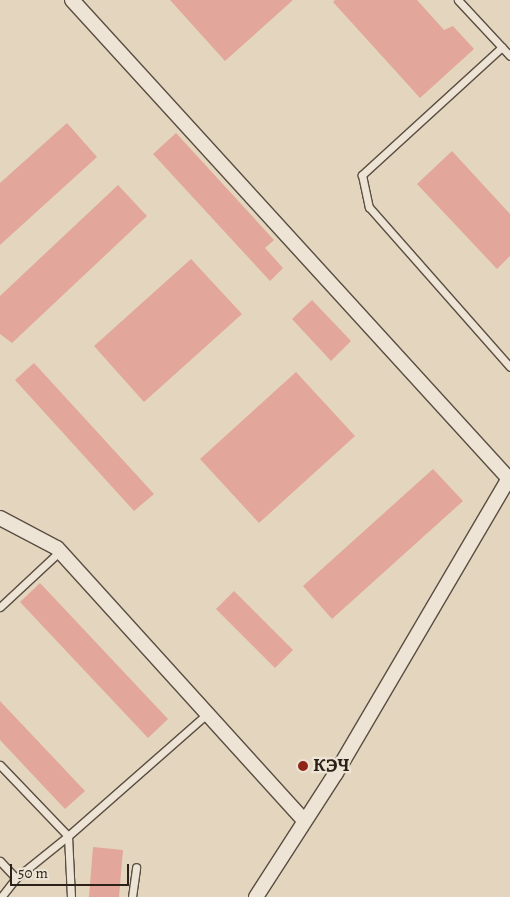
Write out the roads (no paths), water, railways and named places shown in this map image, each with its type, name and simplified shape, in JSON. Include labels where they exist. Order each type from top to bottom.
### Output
[{"type":"street","points":[[72,0],[509,479],[336,773],[256,897]]},
{"type":"street","points":[[0,518],[60,551],[304,820]]},
{"type":"lane","points":[[458,0],[510,56]]},
{"type":"lane","points":[[502,47],[362,175],[369,207],[510,367]]},
{"type":"lane","points":[[0,607],[60,551]]},
{"type":"lane","points":[[1,897],[16,878],[68,836],[207,714]]},
{"type":"lane","points":[[0,765],[68,836],[71,897]]},
{"type":"lane","points":[[0,861],[16,878]]},
{"type":"lane","points":[[132,897],[136,867]]},
{"type":"place","name":"КЭЧ","points":[[303,766]]}]
